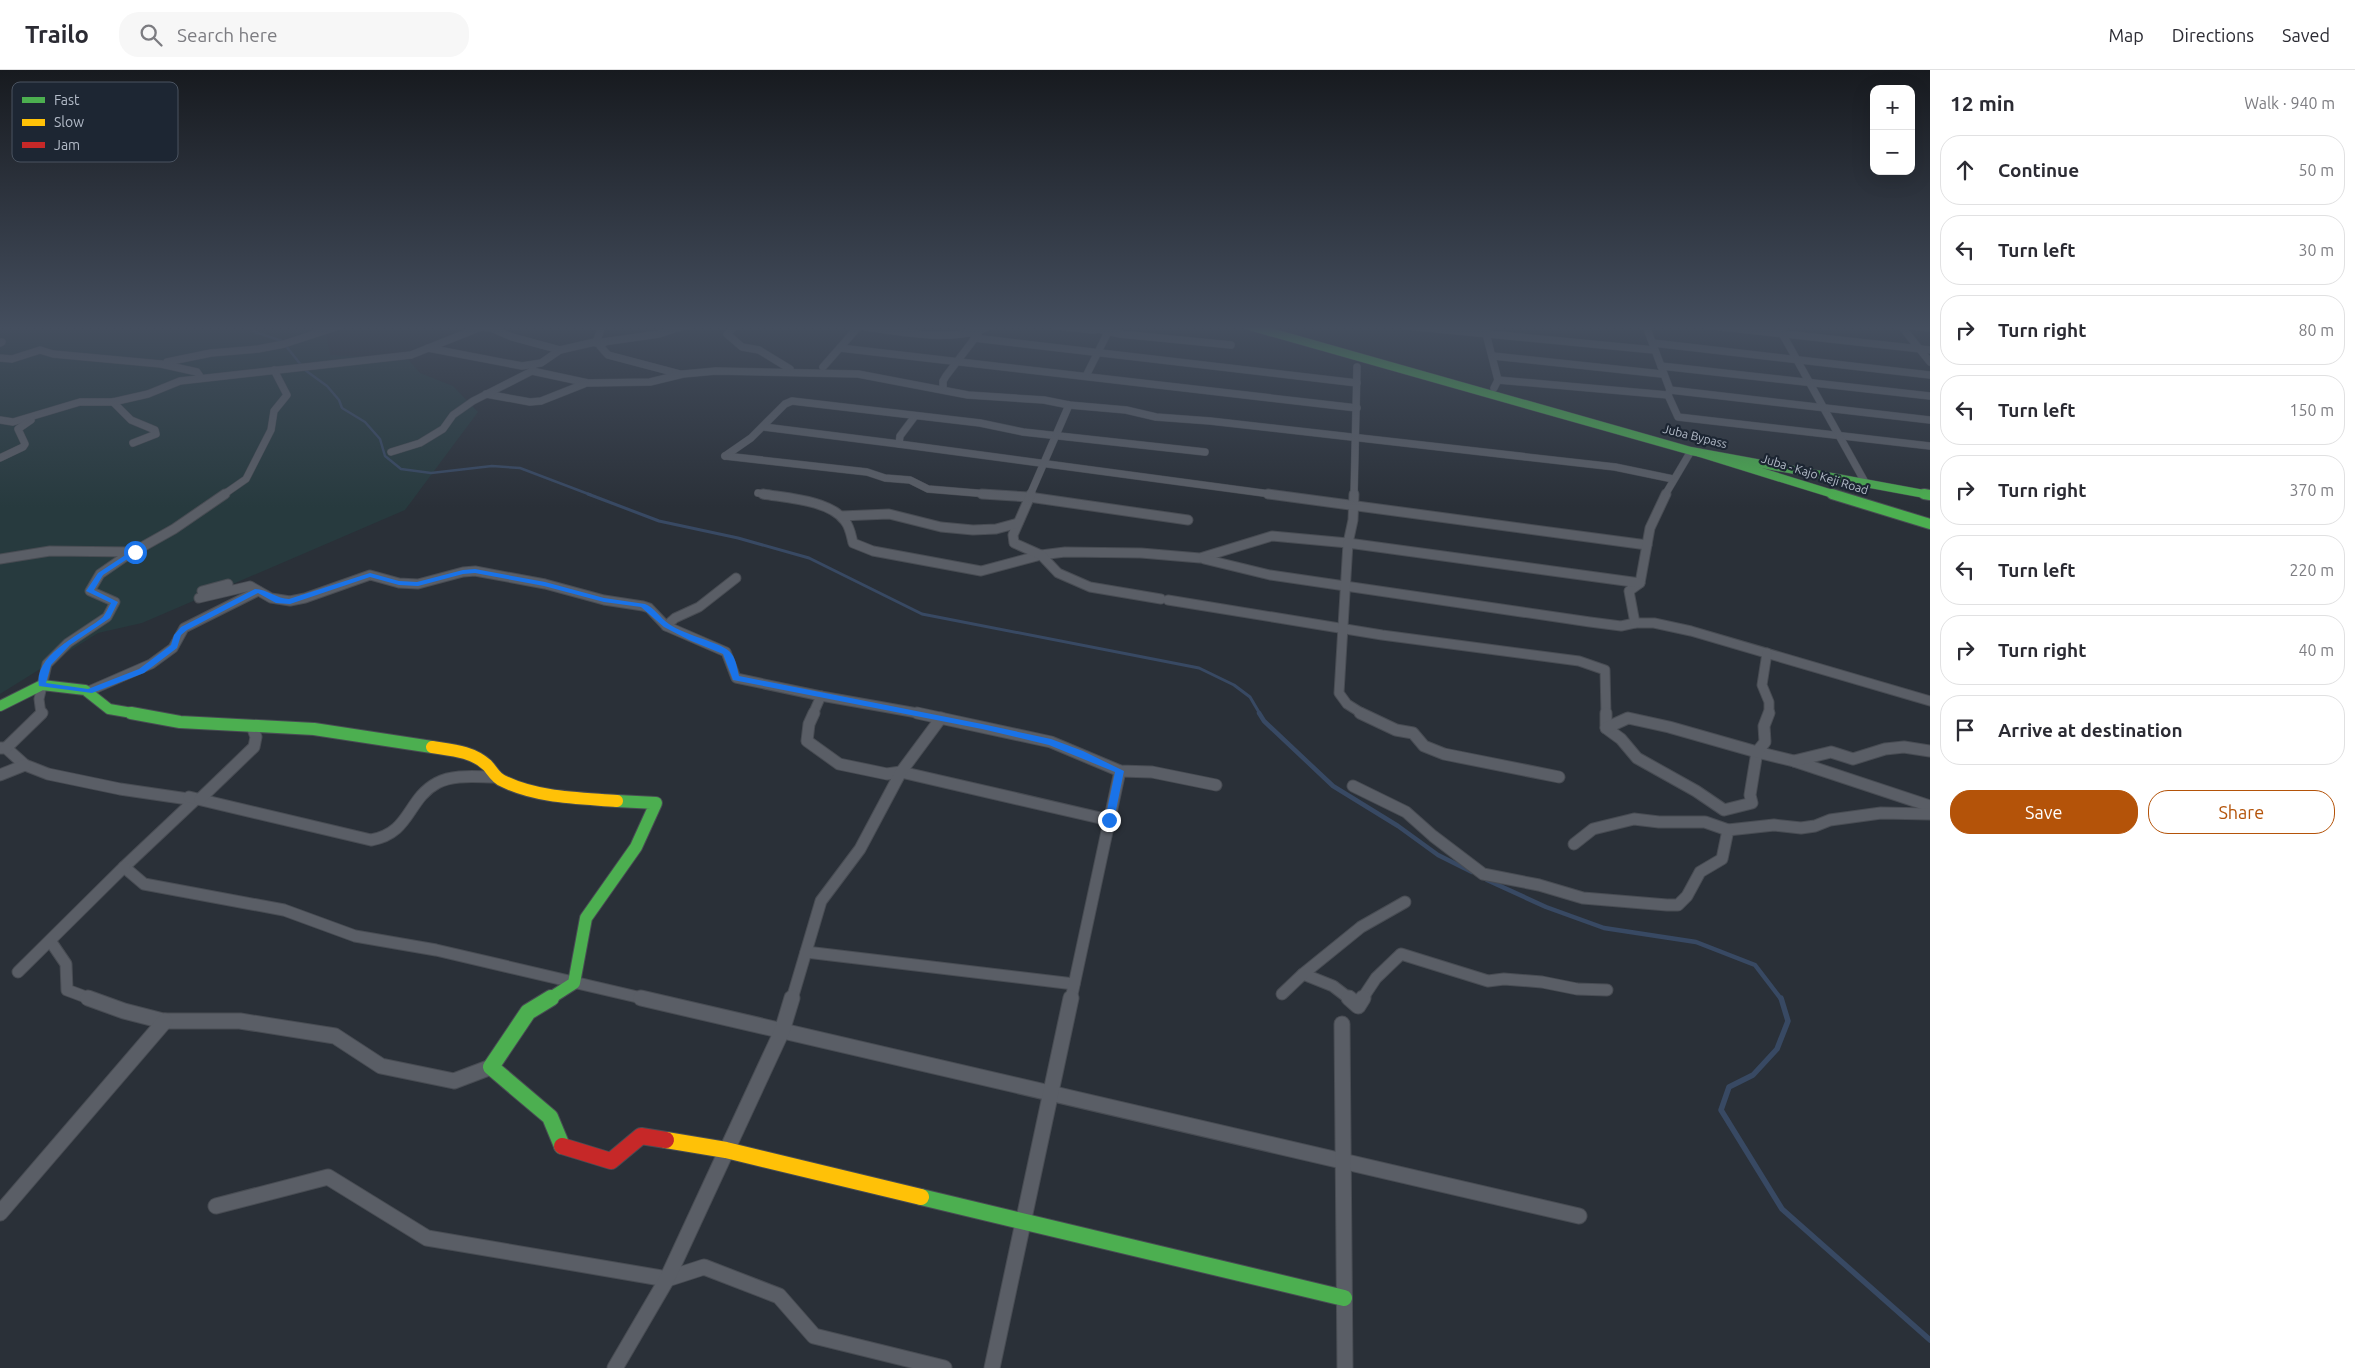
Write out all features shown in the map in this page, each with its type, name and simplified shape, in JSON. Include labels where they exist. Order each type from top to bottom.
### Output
[{"type":"main road","name":"Juba Bypass","points":[[1469,387],[1696,449],[1760,464],[1864,481],[1930,489]]},
{"type":"main road","name":"Juba Bypass","points":[[1504,387],[1696,449],[1930,495]]},
{"type":"main road","name":"Juba - Kajo Keji Road","points":[[1696,449],[1930,524]]},
{"type":"main road","name":"Juba - Kajo Keji Road","points":[[1760,464],[1930,514]]},
{"type":"main road","points":[[0,706],[42,684],[89,691],[100,705],[109,709],[180,722],[314,729],[452,750],[475,756],[488,765],[496,777],[504,782],[555,797],[656,803],[636,847],[586,918],[574,983],[528,1012],[491,1067],[550,1117],[563,1148],[611,1160],[641,1136],[726,1150],[1344,1298]]},
{"type":"street","points":[[0,420],[14,422],[80,402],[113,402],[148,394],[165,387]]},
{"type":"street","points":[[18,972],[51,942],[75,914],[196,800],[48,774],[25,765],[3,748],[42,713],[39,699],[47,664],[68,643],[107,617],[115,602],[90,591],[100,574],[174,530],[236,488],[250,474],[254,461],[271,430],[274,411],[287,395],[283,387]]},
{"type":"street","points":[[391,452],[420,443],[443,429],[453,415],[499,387]]},
{"type":"street","points":[[486,394],[530,402],[541,401],[579,387]]},
{"type":"street","points":[[926,387],[968,396],[1028,399],[1126,410],[1156,417],[1356,437],[1615,467],[1673,479]]},
{"type":"street","points":[[1176,387],[1357,408]]},
{"type":"street","points":[[1357,387],[1353,506],[1348,543],[1339,693],[1347,704],[1358,712],[1396,730],[1413,733],[1424,746],[1444,754],[1559,777]]},
{"type":"street","points":[[1545,387],[1669,393],[1821,406],[1930,420]]},
{"type":"street","points":[[1667,387],[1678,417],[1839,434],[1930,446]]},
{"type":"street","points":[[1811,387],[1864,481]]},
{"type":"street","points":[[1842,387],[1930,396]]},
{"type":"street","points":[[1188,520],[1029,497],[940,491],[928,489],[910,480],[885,478],[867,472],[725,456],[736,450],[764,426],[785,404],[792,401],[980,423],[1023,432],[1205,452]]},
{"type":"street","points":[[113,402],[120,413],[137,424],[155,430],[156,434],[133,443]]},
{"type":"street","points":[[1013,540],[1018,523],[1069,405]]},
{"type":"street","points":[[0,458],[23,447],[25,444],[18,429],[37,416]]},
{"type":"street","points":[[899,444],[900,436],[915,416]]},
{"type":"street","points":[[764,426],[1646,545]]},
{"type":"street","points":[[1635,623],[1629,591],[1640,583],[1650,528],[1673,479],[1696,449]]},
{"type":"street","points":[[758,493],[818,505],[841,516],[850,528],[852,543],[891,555],[982,571],[1040,556],[1081,552],[1200,558],[1270,575],[1590,622],[1621,626],[1635,623],[1654,624],[1691,630],[1930,701]]},
{"type":"street","points":[[841,516],[889,514],[941,527],[973,530],[1018,523]]},
{"type":"street","points":[[988,529],[1013,540],[1018,547],[1040,556],[1058,573],[1090,587],[1344,629],[1528,656],[1579,661],[1605,670],[1606,728]]},
{"type":"street","points":[[1200,558],[1272,536],[1348,543],[1640,583]]},
{"type":"street","points":[[0,559],[19,554],[51,550],[135,552]]},
{"type":"street","points":[[202,590],[228,584],[199,598],[250,586],[278,601],[290,602],[370,575],[399,583],[418,584],[463,572],[475,571],[545,584],[604,600],[649,608],[666,626],[692,639],[726,652],[730,658],[736,678],[941,718],[1051,742],[1120,771],[1152,772],[1216,785]]},
{"type":"street","points":[[666,626],[676,618],[699,607],[736,578]]},
{"type":"street","points":[[89,691],[152,665],[174,646],[177,635],[184,628],[258,591]]},
{"type":"street","points":[[1705,822],[1724,810],[1752,803],[1750,795],[1757,752],[1765,742],[1764,726],[1769,713],[1768,702],[1762,685],[1767,653]]},
{"type":"street","points":[[821,696],[809,724],[807,741],[839,764],[886,774],[901,772],[1109,820]]},
{"type":"street","points":[[615,1368],[666,1279],[782,1031],[821,901],[860,849],[901,772],[941,718]]},
{"type":"street","points":[[1606,728],[1628,718],[1669,727],[1794,761],[1930,806]]},
{"type":"street","points":[[200,799],[254,747],[256,737],[252,726]]},
{"type":"street","points":[[1606,728],[1622,739],[1637,758],[1696,791],[1724,810]]},
{"type":"street","points":[[1794,761],[1831,752],[1853,759],[1885,749],[1904,747],[1930,751]]},
{"type":"street","points":[[0,775],[25,765]]},
{"type":"street","points":[[992,1368],[1120,771]]},
{"type":"street","points":[[48,774],[200,799],[371,840],[386,838],[396,829],[428,788],[438,782],[457,778],[496,777]]},
{"type":"street","points":[[1353,786],[1406,812],[1433,836],[1483,874],[1539,885],[1583,898],[1678,905],[1687,896],[1700,872],[1722,859],[1728,830]]},
{"type":"street","points":[[1574,844],[1594,829],[1634,819],[1660,822],[1705,822],[1728,830],[1774,825],[1801,828],[1815,826],[1830,820],[1881,814],[1930,814]]},
{"type":"street","points":[[124,868],[144,884],[284,910],[355,936],[398,946],[436,950],[1579,1216]]},
{"type":"street","points":[[1282,994],[1303,974],[1361,927],[1404,902]]},
{"type":"street","points":[[51,942],[66,964],[67,990],[124,1011],[165,1021],[240,1021],[335,1036],[381,1066],[454,1081],[491,1067]]},
{"type":"street","points":[[806,952],[1074,984]]},
{"type":"street","points":[[1303,974],[1324,980],[1342,990],[1358,1006],[1367,988],[1401,954],[1488,981],[1504,979],[1542,982],[1577,989],[1606,990]]},
{"type":"street","points":[[0,1213],[165,1021]]},
{"type":"street","points":[[1342,1024],[1345,1368]]},
{"type":"street","points":[[216,1206],[328,1178],[427,1238],[666,1279],[704,1267],[779,1296],[814,1336],[944,1368]]},
{"type":"green space","points":[[0,387],[454,387],[478,412],[405,510],[142,623],[98,633],[0,694]]},
{"type":"waterway","points":[[327,387],[339,400],[342,408],[365,422],[380,439],[385,456],[401,469],[431,473],[492,466],[520,468],[591,495]]},
{"type":"waterway","points":[[588,494],[659,521],[738,538],[809,558],[922,614],[1199,668],[1234,685],[1250,697],[1260,714]]},
{"type":"waterway","points":[[1259,713],[1264,721],[1333,786],[1398,826],[1438,855],[1472,872]]},
{"type":"waterway","points":[[1487,880],[1546,907],[1604,928],[1696,942],[1755,965],[1781,999]]},
{"type":"waterway","points":[[1781,998],[1788,1021],[1777,1049],[1753,1075],[1729,1087],[1721,1110],[1782,1209],[1930,1340]]},
{"type":"traffic: fast","points":[[1463,387],[1691,451],[1930,495]]},
{"type":"traffic: fast","points":[[1700,453],[1930,524]]},
{"type":"traffic: fast","points":[[0,706],[42,685],[85,690],[109,709],[180,722],[314,729],[432,747]]},
{"type":"traffic: fast","points":[[562,1146],[550,1117],[491,1067],[528,1012],[574,983],[586,918],[636,847],[656,803],[617,801]]},
{"type":"traffic: fast","points":[[921,1197],[1344,1298]]},
{"type":"traffic: slow","points":[[432,747],[474,756],[486,764],[501,780],[518,787],[560,796],[617,801]]},
{"type":"traffic: slow","points":[[666,1140],[726,1150],[921,1197]]},
{"type":"traffic: jam","points":[[562,1146],[563,1148],[611,1161],[641,1136],[666,1140]]},
{"type":"route","points":[[135,552],[100,574],[90,591],[115,602],[107,617],[68,643],[47,664],[42,684],[89,691],[142,671],[171,650],[176,643],[177,635],[184,628],[258,591],[278,601],[290,602],[364,576],[376,575],[399,583],[418,584],[463,572],[475,571],[545,584],[591,597],[649,608],[666,626],[692,639],[726,652],[730,658],[736,678],[982,726],[1064,746],[1120,771],[1109,820]]}]
